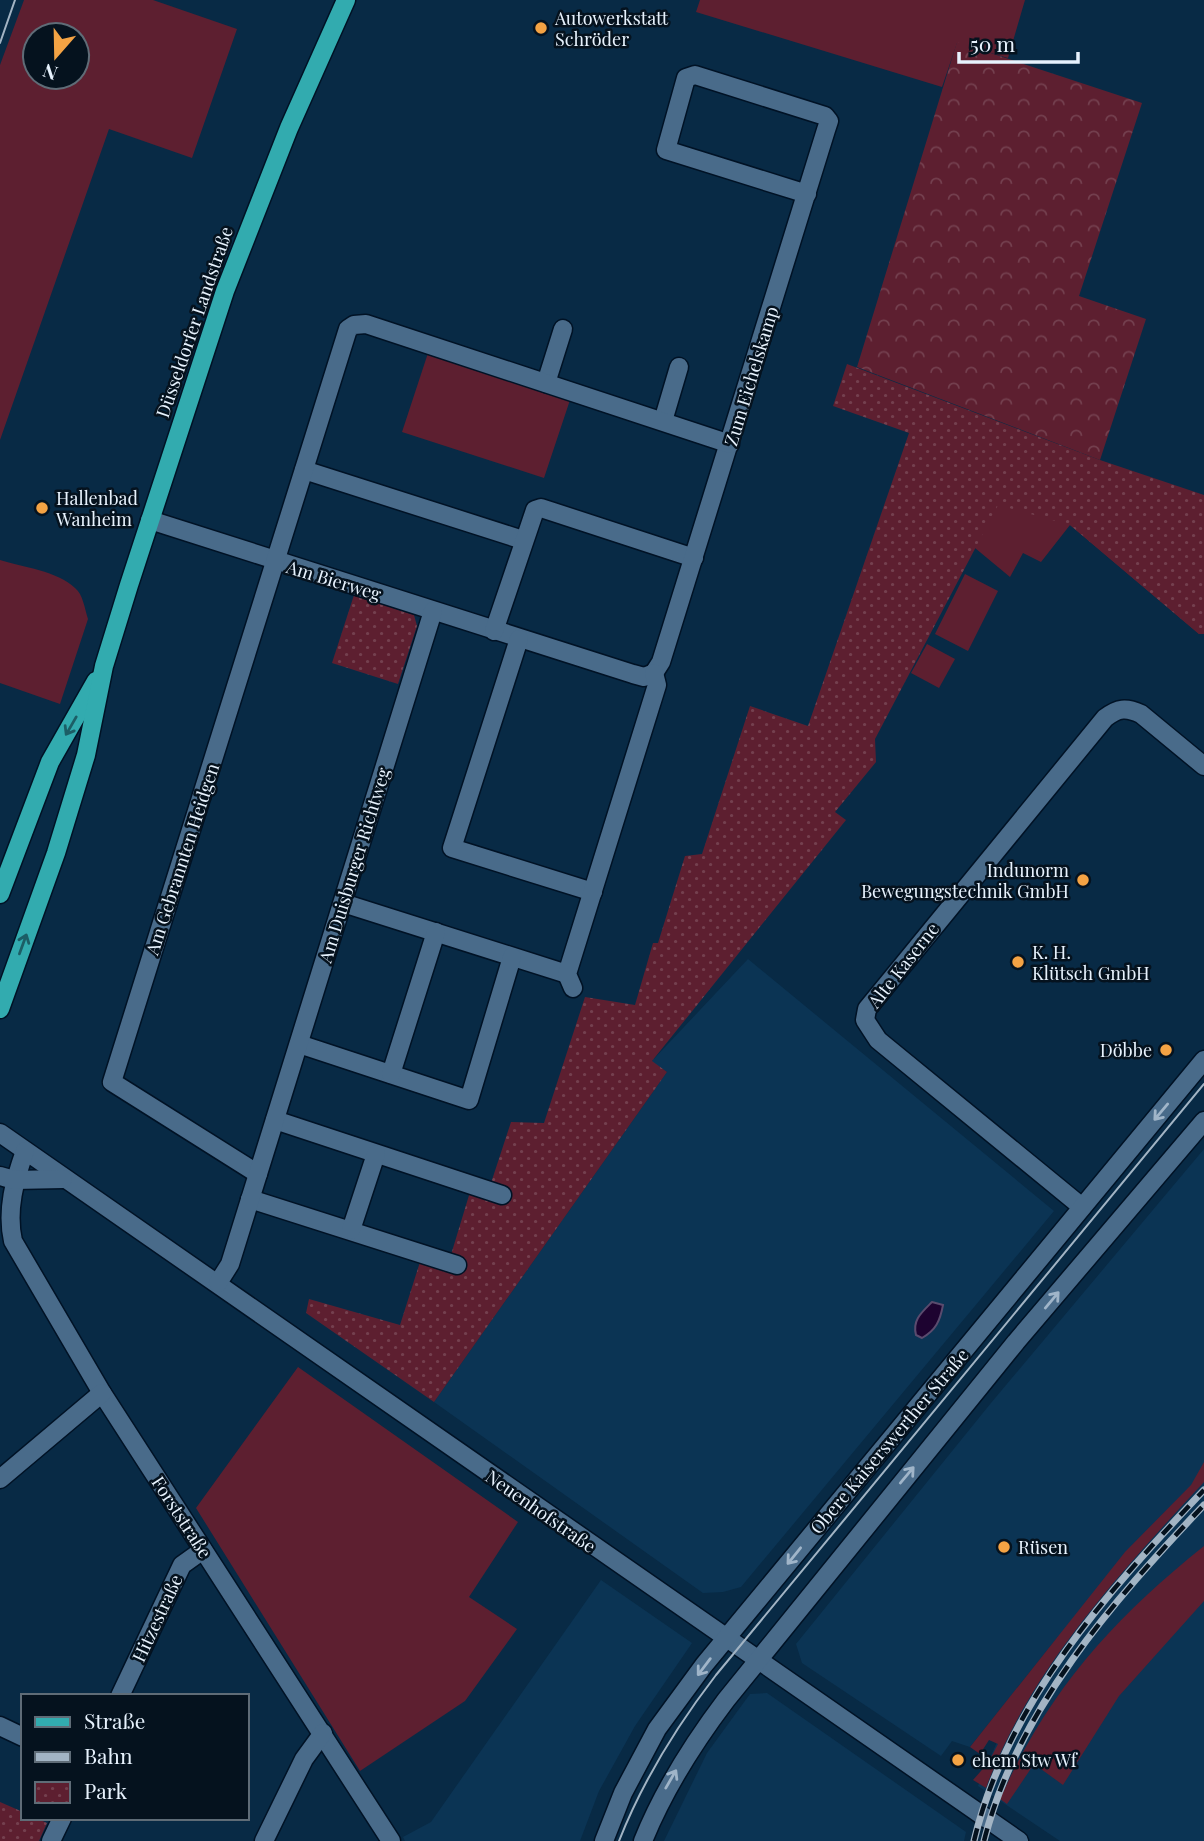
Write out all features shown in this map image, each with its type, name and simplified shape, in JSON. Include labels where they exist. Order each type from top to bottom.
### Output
[{"type":"main road","name":"Düsseldorfer Landstraße","points":[[0,1009],[63,829],[86,755],[104,666],[225,290],[289,128],[346,0]]},
{"type":"main road","name":"Düsseldorfer Landstraße","points":[[0,894],[50,762],[104,666]]},
{"type":"street","name":"Zum Eichelskamp","points":[[343,903],[512,957],[570,981],[593,892],[657,685],[654,674],[661,662],[694,558],[807,194],[828,123],[827,117],[695,75],[686,78],[666,150],[807,194]]},
{"type":"street","name":"Am Gebrannten Heidgen","points":[[258,1174],[112,1082],[346,333],[354,325],[366,324],[730,443]]},
{"type":"street","points":[[546,383],[563,329]]},
{"type":"street","points":[[663,421],[679,367]]},
{"type":"street","points":[[304,470],[523,540]]},
{"type":"street","points":[[494,631],[535,510],[541,508],[694,558]]},
{"type":"street","name":"Am Bierweg","points":[[150,520],[633,674],[644,677],[654,674]]},
{"type":"street","name":"Am Duisburger Richtweg","points":[[218,1283],[230,1264],[433,611]]},
{"type":"street","points":[[519,639],[452,848],[593,892]]},
{"type":"street","name":"Alte Kaserne","points":[[1082,1208],[878,1040],[865,1020],[867,1009],[1071,759],[1116,710],[1129,709],[1141,714],[1204,766]]},
{"type":"street","points":[[391,1074],[436,932]]},
{"type":"street","points":[[299,1044],[470,1100],[512,957]]},
{"type":"street","name":"Obere Kaiserswerther Straße","points":[[604,1841],[623,1793],[657,1728],[727,1637],[1204,1060]]},
{"type":"street","points":[[275,1120],[502,1195]]},
{"type":"street","name":"Obere Kaiserswerther Straße","points":[[643,1841],[659,1802],[687,1752],[999,1363],[1204,1121]]},
{"type":"street","name":"Neuenhofstraße","points":[[0,1133],[1019,1841]]},
{"type":"street","points":[[7,1178],[25,1151]]},
{"type":"street","points":[[351,1230],[376,1154]]},
{"type":"street","points":[[7,1178],[64,1179]]},
{"type":"street","name":"Forststraße","points":[[7,1178],[13,1241],[102,1393],[391,1841]]},
{"type":"street","points":[[250,1199],[457,1265]]},
{"type":"street","points":[[0,1479],[102,1393]]},
{"type":"street","name":"Hitzestraße","points":[[121,1694],[182,1564],[204,1550]]},
{"type":"street","points":[[0,1726],[21,1736]]},
{"type":"street","points":[[264,1841],[304,1759],[323,1733]]},
{"type":"street","points":[[51,1841],[61,1820]]},
{"type":"shaded area","points":[[748,959],[1054,1211],[741,1587],[723,1592],[703,1593],[434,1402],[667,1072],[651,1062]]},
{"type":"shaded area","points":[[1204,1149],[1204,1841],[1060,1841],[978,1786],[1004,1726],[1057,1638],[970,1747],[952,1741],[941,1756],[802,1663],[796,1644],[991,1403]]},
{"type":"shaded area","points":[[932,1302],[943,1305],[940,1316],[934,1328],[922,1338],[916,1335],[915,1325]]},
{"type":"shaded area","points":[[601,1580],[692,1643],[635,1726],[599,1791],[580,1841],[405,1841],[403,1837],[431,1822]]},
{"type":"shaded area","points":[[767,1693],[966,1832],[964,1841],[664,1841],[707,1753],[750,1694]]},
{"type":"green space","points":[[24,0],[153,0],[237,29],[192,158],[109,129],[0,440],[0,65]]},
{"type":"green space","points":[[700,0],[1025,0],[1008,58],[957,43],[942,87],[696,12]]},
{"type":"green space","points":[[957,42],[1142,103],[1079,296],[1146,319],[1100,460],[857,367]]},
{"type":"green space","points":[[428,353],[570,400],[544,478],[402,432]]},
{"type":"green space","points":[[847,364],[1100,460],[1204,495],[1204,634],[1199,634],[1070,525],[998,505],[875,739],[876,762],[835,812],[846,820],[652,1061],[667,1072],[434,1402],[306,1313],[309,1299],[400,1325],[420,1262],[450,1258],[470,1192],[491,1183],[511,1122],[544,1123],[585,997],[635,1005],[653,943],[658,943],[685,856],[702,854],[750,706],[808,726],[909,433],[833,406]]},
{"type":"green space","points":[[1041,480],[1204,634],[1199,634],[1070,525],[1041,562],[1023,553],[1010,577],[975,548],[956,511]]},
{"type":"green space","points":[[0,560],[59,577],[75,588],[82,598],[88,619],[60,704],[0,683]]},
{"type":"green space","points":[[965,574],[998,591],[968,651],[935,634]]},
{"type":"green space","points":[[354,595],[414,615],[417,626],[398,684],[332,663]]},
{"type":"green space","points":[[927,644],[955,659],[939,688],[911,673]]},
{"type":"green space","points":[[298,1367],[518,1522],[469,1597],[517,1629],[465,1701],[360,1771],[196,1508]]},
{"type":"green space","points":[[1204,1462],[1204,1482],[1109,1588],[1052,1663],[1026,1703],[986,1788],[973,1780],[988,1763],[998,1744],[989,1740],[980,1754],[970,1747],[1125,1552],[1191,1485]]},
{"type":"green space","points":[[1204,1546],[1204,1601],[1119,1696],[1063,1785],[1034,1764],[1007,1804],[1000,1799],[1039,1724],[1061,1691],[1112,1630]]},
{"type":"green space","points":[[0,1802],[21,1811],[21,1820],[40,1820],[47,1823],[39,1841],[0,1841]]},
{"type":"tram line","points":[[0,43],[15,0]]},
{"type":"tram line","points":[[619,1841],[662,1755],[687,1714],[716,1675],[1204,1084]]},
{"type":"railway","points":[[974,1841],[989,1790],[1010,1742],[1036,1695],[1065,1651],[1098,1609],[1204,1490]]},
{"type":"railway","points":[[984,1841],[999,1793],[1044,1702],[1103,1619],[1204,1505]]},
{"type":"place","name":"Autowerkstatt Schröder","points":[[541,28]]},
{"type":"place","name":"Hallenbad Wanheim","points":[[42,508]]},
{"type":"place","name":"Indunorm Bewegungstechnik GmbH","points":[[1083,880]]},
{"type":"place","name":"K. H. Klütsch GmbH","points":[[1018,962]]},
{"type":"place","name":"Döbbe","points":[[1166,1050]]},
{"type":"place","name":"Rüsen","points":[[1004,1547]]},
{"type":"place","name":"ehem Stw Wf","points":[[958,1760]]}]
